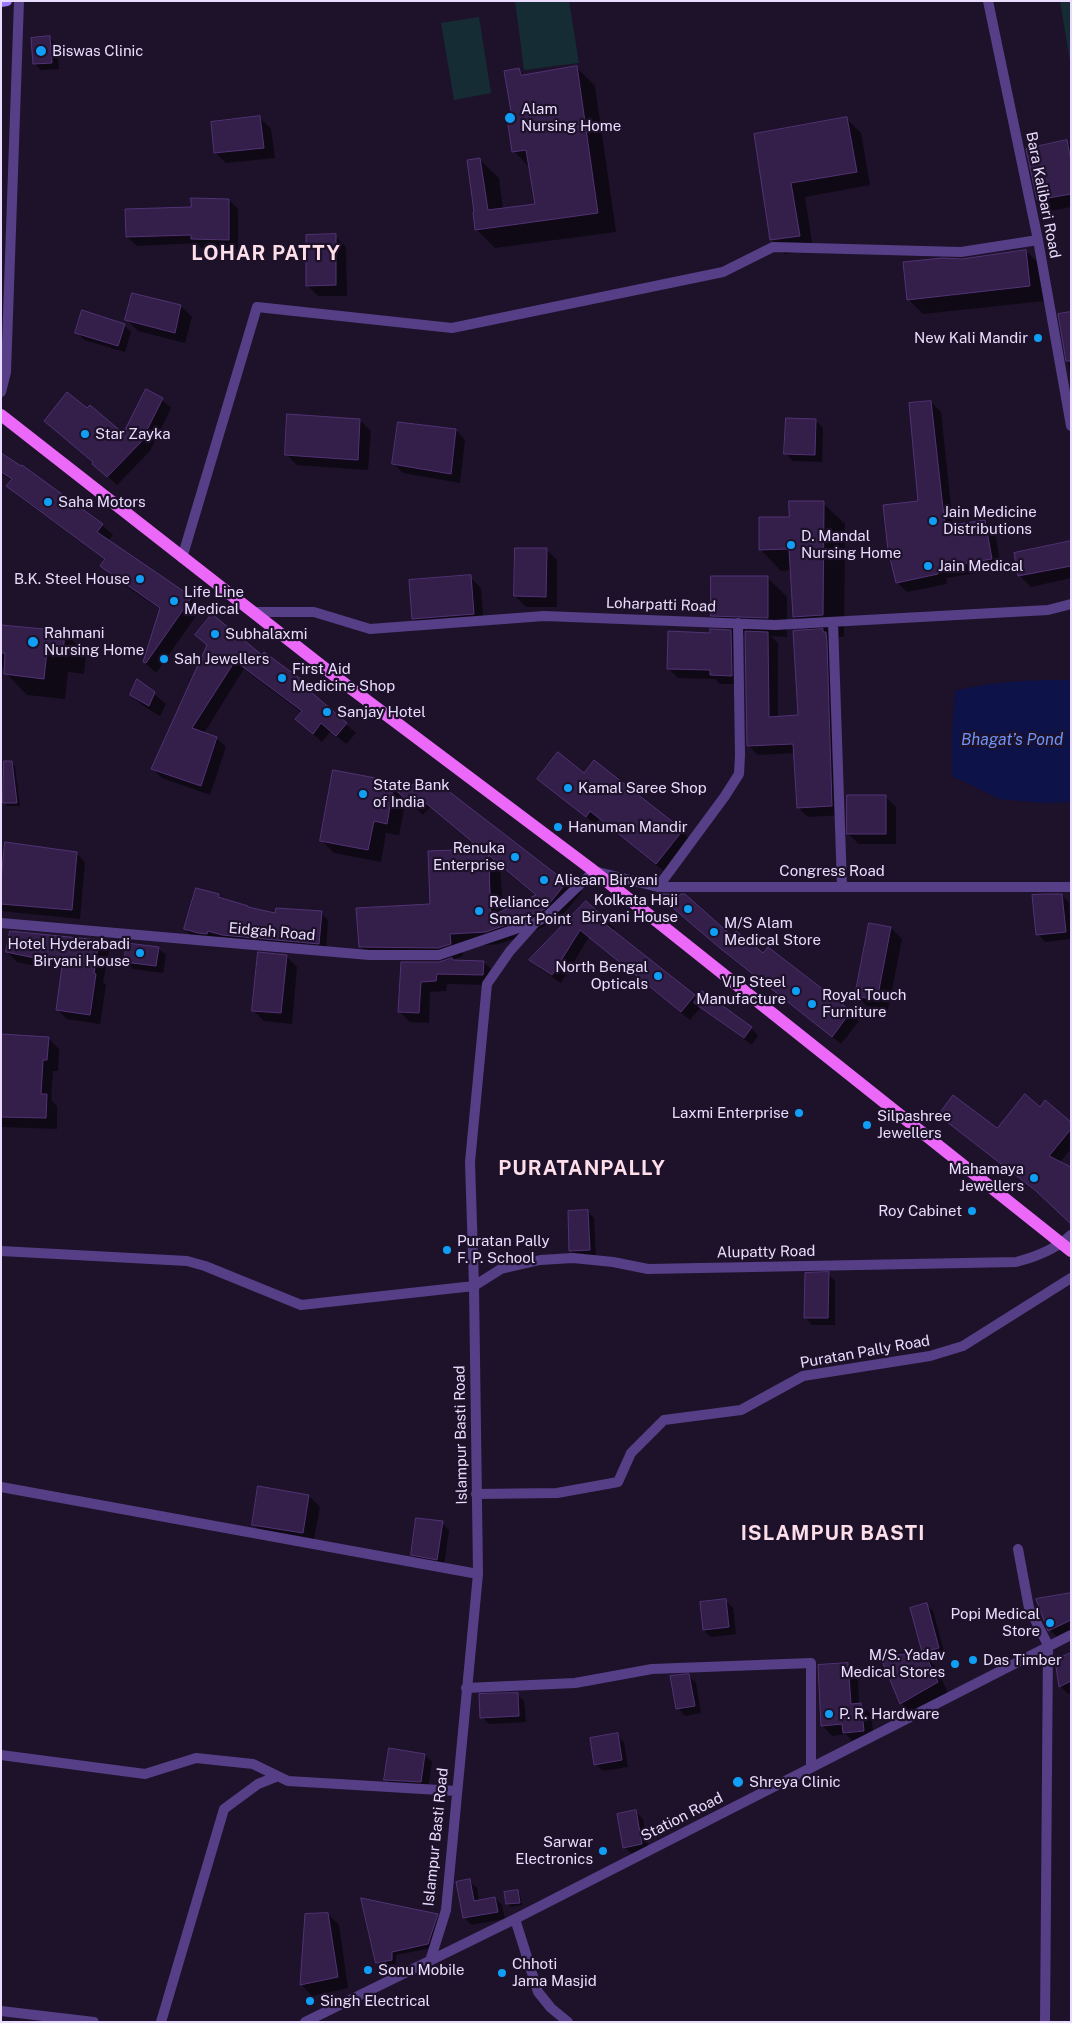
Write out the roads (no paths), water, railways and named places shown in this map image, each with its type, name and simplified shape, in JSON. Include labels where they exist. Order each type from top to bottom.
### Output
[{"type":"main road","points":[[1,2],[7,1]]},
{"type":"main road","points":[[1,415],[344,684],[594,871],[1068,1243]]},
{"type":"street","points":[[1,392],[6,372],[19,1]]},
{"type":"street","name":"Bara Kalibari Road","points":[[988,1],[1038,240],[1071,426]]},
{"type":"street","points":[[182,558],[257,307],[452,328],[723,272],[773,247],[961,252],[1038,240]]},
{"type":"street","name":"Loharpatti Road","points":[[253,612],[314,612],[370,629],[544,616],[775,625],[1048,610],[1071,604]]},
{"type":"street","points":[[833,622],[842,886]]},
{"type":"street","points":[[658,887],[725,796],[738,774],[740,755],[738,624]]},
{"type":"street","points":[[536,922],[547,916],[594,871]]},
{"type":"street","name":"Congress Road","points":[[594,871],[658,887],[1071,887]]},
{"type":"street","name":"Eidgah Road","points":[[1,923],[379,955],[439,955],[536,922]]},
{"type":"street","name":"Islampur Basti Road","points":[[430,1961],[446,1910],[478,1574],[474,1286],[470,1162],[487,984],[510,951],[536,922]]},
{"type":"street","name":"Alupatty Road","points":[[474,1286],[501,1269],[540,1260],[573,1258],[613,1262],[648,1269],[1016,1262],[1068,1243]]},
{"type":"street","points":[[1,1251],[187,1262],[205,1266],[301,1305],[474,1286]]},
{"type":"street","name":"Puratan Pally Road","points":[[476,1494],[557,1493],[618,1482],[631,1452],[664,1420],[741,1410],[803,1376],[930,1356],[963,1346],[1071,1278]]},
{"type":"street","points":[[1,1488],[478,1574]]},
{"type":"street","points":[[1018,1549],[1029,1608],[1048,1645],[1045,2022]]},
{"type":"street","name":"Station Road","points":[[305,2022],[515,1919],[1048,1645],[1071,1635]]},
{"type":"street","points":[[466,1688],[575,1683],[652,1669],[811,1663],[811,1768]]},
{"type":"street","points":[[1,1755],[145,1774],[196,1758],[253,1764],[288,1780],[456,1791]]},
{"type":"street","points":[[161,2022],[224,1809],[258,1784],[278,1776]]},
{"type":"street","points":[[515,1919],[538,1992],[551,2008],[568,2022]]},
{"type":"street","points":[[1,2011],[94,2022]]},
{"type":"water","name":"Bhagat’s Pond","points":[[1071,680],[1071,802],[1043,803],[999,799],[952,776],[955,691],[1012,682]]},
{"type":"place","name":"Biswas Clinic","points":[[41,51]]},
{"type":"place","name":"Alam Nursing Home","points":[[510,118]]},
{"type":"place","name":"New Kali Mandir","points":[[1038,338]]},
{"type":"place","name":"Star Zayka","points":[[85,434]]},
{"type":"place","name":"Saha Motors","points":[[48,502]]},
{"type":"place","name":"Jain Medicine Distributions","points":[[933,521]]},
{"type":"place","name":"D. Mandal Nursing Home","points":[[791,545]]},
{"type":"place","name":"Jain Medical","points":[[928,566]]},
{"type":"place","name":"B.K. Steel House","points":[[140,579]]},
{"type":"place","name":"Life Line Medical","points":[[174,601]]},
{"type":"place","name":"Subhalaxmi","points":[[215,634]]},
{"type":"place","name":"Rahmani Nursing Home","points":[[33,642]]},
{"type":"place","name":"Sah Jewellers","points":[[164,659]]},
{"type":"place","name":"First Aid Medicine Shop","points":[[282,678]]},
{"type":"place","name":"Sanjay Hotel","points":[[327,712]]},
{"type":"place","name":"Kamal Saree Shop","points":[[568,788]]},
{"type":"place","name":"State Bank of India","points":[[363,794]]},
{"type":"place","name":"Hanuman Mandir","points":[[558,827]]},
{"type":"place","name":"Renuka Enterprise","points":[[515,857]]},
{"type":"place","name":"Alisaan Biryani","points":[[544,880]]},
{"type":"place","name":"Kolkata Haji Biryani House","points":[[688,909]]},
{"type":"place","name":"Reliance Smart Point","points":[[479,911]]},
{"type":"place","name":"M/S Alam Medical Store","points":[[714,932]]},
{"type":"place","name":"Hotel Hyderabadi Biryani House","points":[[140,953]]},
{"type":"place","name":"North Bengal Opticals","points":[[658,976]]},
{"type":"place","name":"VIP Steel Manufacture","points":[[796,991]]},
{"type":"place","name":"Royal Touch Furniture","points":[[812,1004]]},
{"type":"place","name":"Laxmi Enterprise","points":[[799,1113]]},
{"type":"place","name":"Silpashree Jewellers","points":[[867,1125]]},
{"type":"place","name":"Mahamaya Jewellers","points":[[1034,1178]]},
{"type":"place","name":"Roy Cabinet","points":[[972,1211]]},
{"type":"place","name":"Puratan Pally F. P. School","points":[[447,1250]]},
{"type":"place","name":"Popi Medical Store","points":[[1050,1623]]},
{"type":"place","name":"Das Timber","points":[[973,1660]]},
{"type":"place","name":"M/S. Yadav Medical Stores","points":[[955,1664]]},
{"type":"place","name":"P. R. Hardware","points":[[829,1714]]},
{"type":"place","name":"Shreya Clinic","points":[[738,1782]]},
{"type":"place","name":"Sarwar Electronics","points":[[603,1851]]},
{"type":"place","name":"Sonu Mobile","points":[[368,1970]]},
{"type":"place","name":"Chhoti Jama Masjid","points":[[502,1973]]},
{"type":"place","name":"Singh Electrical","points":[[310,2001]]},
{"type":"district","name":"LOHAR PATTY","points":[[266,254]]},
{"type":"district","name":"PURATANPALLY","points":[[582,1169]]},
{"type":"district","name":"ISLAMPUR BASTI","points":[[833,1534]]}]
